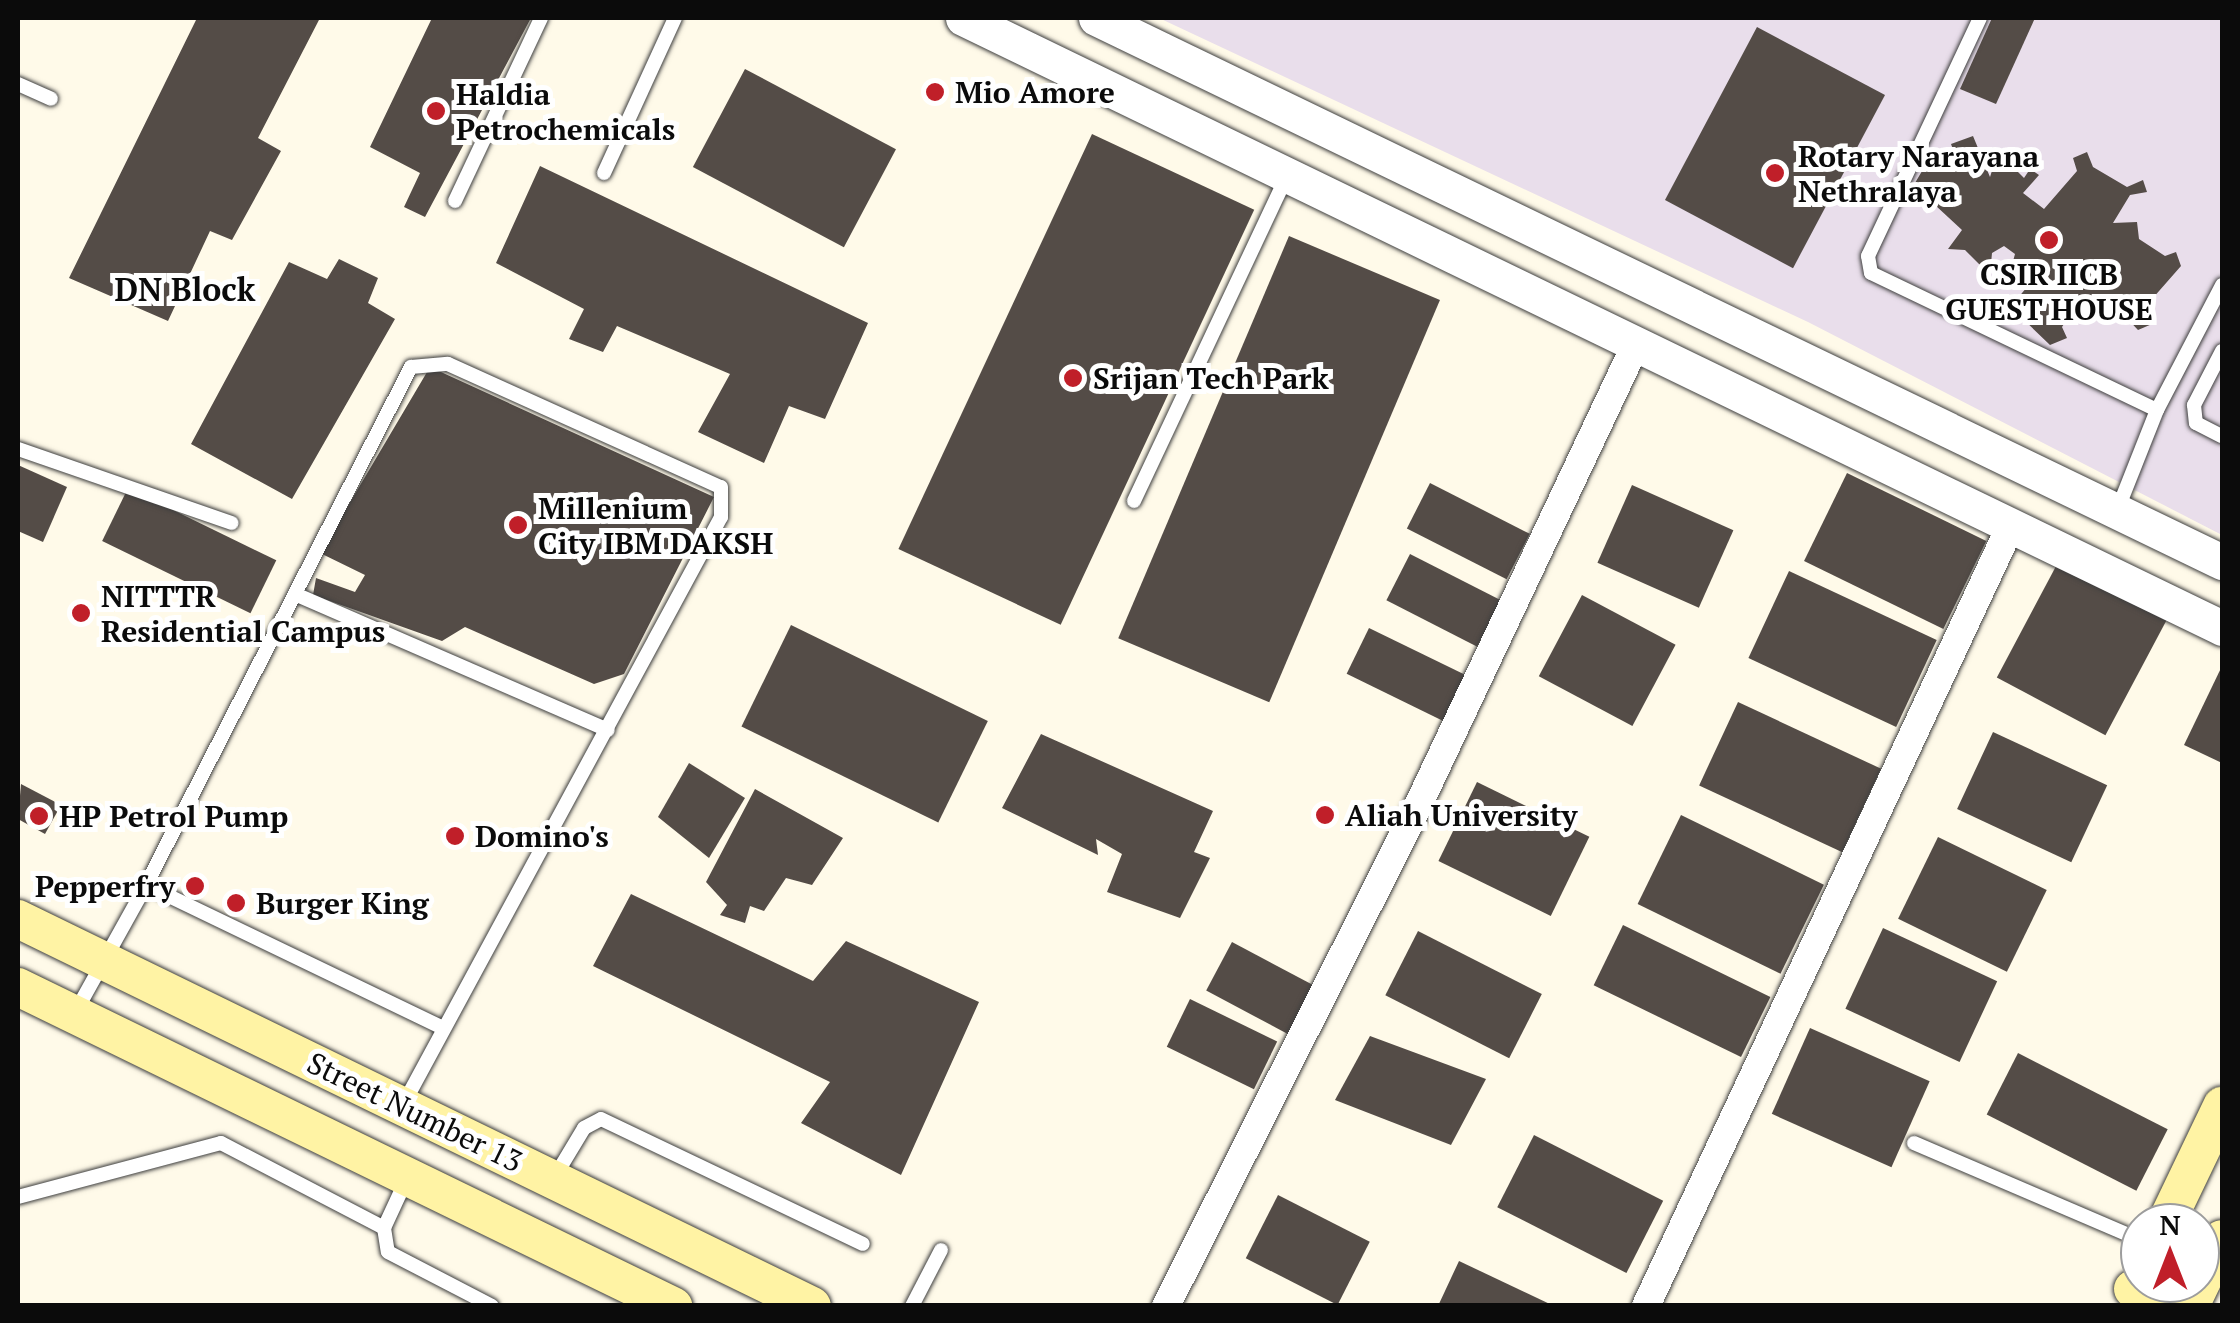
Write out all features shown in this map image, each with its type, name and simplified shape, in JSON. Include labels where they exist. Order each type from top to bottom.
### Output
[{"type":"main road","name":"Street Number 13","points":[[18,919],[812,1306]]},
{"type":"main road","name":"Street Number 13","points":[[18,986],[673,1306]]},
{"type":"main road","points":[[2176,1203],[2222,1106]]},
{"type":"street","points":[[963,18],[2222,628]]},
{"type":"street","points":[[1096,18],[2222,562]]},
{"type":"street","points":[[1532,293],[1562,243]]},
{"type":"street","points":[[1166,1306],[1415,812],[1636,344]]},
{"type":"street","points":[[1646,1306],[2012,526]]},
{"type":"lane","points":[[455,201],[541,18]]},
{"type":"lane","points":[[604,173],[675,18]]},
{"type":"lane","points":[[1980,18],[1868,256],[1871,273],[2157,410]]},
{"type":"lane","points":[[18,84],[51,98]]},
{"type":"lane","points":[[1134,501],[1288,175]]},
{"type":"lane","points":[[2117,511],[2157,410],[2222,285]]},
{"type":"lane","points":[[2222,352],[2194,405],[2196,423],[2222,436]]},
{"type":"lane","points":[[74,1014],[146,885],[411,367],[448,364],[721,487],[721,517],[402,1106]]},
{"type":"lane","points":[[18,449],[232,522]]},
{"type":"lane","points":[[295,594],[608,730]]},
{"type":"lane","points":[[146,885],[443,1028]]},
{"type":"lane","points":[[553,1179],[584,1128],[601,1119],[862,1244]]},
{"type":"lane","points":[[18,1196],[220,1143],[384,1228]]},
{"type":"lane","points":[[1914,1143],[2120,1231]]},
{"type":"lane","points":[[408,1176],[384,1228],[388,1252],[492,1306]]},
{"type":"lane","points":[[912,1306],[941,1250]]},
{"type":"shaded area","points":[[1159,18],[2222,18],[2222,535],[1808,322]]},
{"type":"building","points":[[197,18],[320,18],[258,138],[281,151],[232,240],[210,231],[168,321],[69,278]]},
{"type":"building","name":"Haldia Petrochemicals","points":[[432,18],[531,18],[425,217],[404,207],[420,173],[370,147]]},
{"type":"building","points":[[1992,18],[2035,18],[1996,104],[1960,89]]},
{"type":"building","points":[[1757,27],[1885,95],[1793,268],[1665,200]]},
{"type":"building","points":[[745,69],[896,149],[844,247],[693,167]]},
{"type":"building","name":"Srijan Tech Park","points":[[1092,134],[1254,210],[1061,625],[898,549]]},
{"type":"building","name":"CSIR IICB GUEST HOUSE","points":[[1973,136],[1990,177],[1998,152],[2024,178],[2030,169],[2039,175],[2023,193],[2044,209],[2077,171],[2073,158],[2087,152],[2093,167],[2127,187],[2143,180],[2147,192],[2130,195],[2113,223],[2137,222],[2139,239],[2165,256],[2176,252],[2181,266],[2145,307],[2152,324],[2138,330],[2106,296],[2098,317],[2082,297],[2062,327],[2067,338],[2050,345],[2023,319],[2012,323],[2007,311],[2032,281],[2008,279],[2015,254],[2004,246],[1992,253],[1990,275],[1965,250],[1948,249],[1962,230],[1935,205],[1906,198],[1931,156],[1960,169],[1951,144]]},
{"type":"building","points":[[540,166],[868,323],[825,419],[789,406],[764,463],[698,432],[730,374],[617,326],[603,352],[569,339],[584,309],[496,263]]},
{"type":"building","points":[[1289,236],[1440,300],[1269,702],[1118,638]]},
{"type":"building","points":[[339,259],[378,278],[368,303],[395,319],[292,499],[191,444],[289,262],[327,279]]},
{"type":"building","name":"Millenium City IBM DAKSH","points":[[430,367],[714,497],[624,674],[594,684],[465,627],[442,641],[313,595],[316,578],[355,592],[365,575],[320,553]]},
{"type":"building","points":[[18,465],[67,487],[43,542],[18,531]]},
{"type":"building","points":[[1847,473],[1986,541],[1943,629],[1804,561]]},
{"type":"building","points":[[1430,483],[1530,534],[1507,579],[1407,528]]},
{"type":"building","points":[[1632,485],[1733,530],[1699,608],[1597,563]]},
{"type":"building","points":[[128,488],[276,560],[250,613],[102,541]]},
{"type":"building","points":[[2063,553],[2172,611],[2105,735],[1997,677]]},
{"type":"building","points":[[1410,554],[1501,600],[1477,647],[1386,600]]},
{"type":"building","points":[[1789,571],[1937,640],[1896,727],[1748,658]]},
{"type":"building","points":[[1582,595],[1676,645],[1632,726],[1539,676]]},
{"type":"building","points":[[791,625],[988,721],[938,823],[741,727]]},
{"type":"building","points":[[1369,628],[1466,675],[1444,721],[1347,674]]},
{"type":"building","points":[[2222,666],[2222,763],[2184,745]]},
{"type":"building","points":[[1738,702],[1881,769],[1842,852],[1699,785]]},
{"type":"building","points":[[1993,732],[2107,785],[2071,862],[1957,809]]},
{"type":"building","points":[[1041,734],[1213,811],[1194,852],[1210,858],[1180,918],[1107,892],[1122,854],[1096,839],[1098,855],[1002,808]]},
{"type":"building","points":[[689,763],[745,798],[709,858],[658,817]]},
{"type":"building","points":[[1477,782],[1589,837],[1551,916],[1438,861]]},
{"type":"building","points":[[21,784],[61,805],[45,834],[18,819]]},
{"type":"building","points":[[755,789],[843,838],[812,885],[786,878],[764,911],[750,906],[745,923],[720,915],[727,905],[706,882]]},
{"type":"building","points":[[1681,815],[1824,885],[1781,974],[1638,904]]},
{"type":"building","points":[[1938,837],[2047,890],[2007,972],[1898,919]]},
{"type":"building","points":[[631,894],[813,981],[846,941],[979,1002],[901,1175],[801,1123],[830,1082],[593,966]]},
{"type":"building","points":[[1623,925],[1770,997],[1741,1057],[1594,985]]},
{"type":"building","points":[[1883,928],[1997,981],[1960,1062],[1845,1009]]},
{"type":"building","points":[[1418,931],[1542,994],[1509,1058],[1385,995]]},
{"type":"building","points":[[1232,942],[1316,987],[1290,1035],[1206,991]]},
{"type":"building","points":[[1190,999],[1277,1042],[1254,1089],[1167,1047]]},
{"type":"building","points":[[1810,1028],[1930,1081],[1891,1167],[1772,1114]]},
{"type":"building","points":[[1370,1036],[1486,1079],[1451,1145],[1335,1100]]},
{"type":"building","points":[[2018,1053],[2168,1129],[2136,1191],[1987,1114]]},
{"type":"building","points":[[1534,1135],[1663,1201],[1626,1273],[1497,1207]]},
{"type":"building","points":[[1278,1195],[1370,1242],[1338,1305],[1246,1258]]},
{"type":"building","points":[[1459,1261],[1554,1306],[1438,1306]]},
{"type":"place","name":"Mio Amore","points":[[935,92]]},
{"type":"place","name":"Haldia Petrochemicals","points":[[436,111]]},
{"type":"place","name":"Rotary Narayana Nethralaya","points":[[1775,173]]},
{"type":"place","name":"CSIR IICB GUEST HOUSE","points":[[2049,240]]},
{"type":"place","name":"Srijan Tech Park","points":[[1073,378]]},
{"type":"place","name":"Millenium City IBM DAKSH","points":[[518,525]]},
{"type":"place","name":"NITTTR Residential Campus","points":[[81,613]]},
{"type":"place","name":"Aliah University","points":[[1325,815]]},
{"type":"place","name":"HP Petrol Pump","points":[[39,816]]},
{"type":"place","name":"Domino's","points":[[455,836]]},
{"type":"place","name":"Pepperfry","points":[[195,886]]},
{"type":"place","name":"Burger King","points":[[236,903]]},
{"type":"district","name":"DN Block","points":[[185,289]]}]
